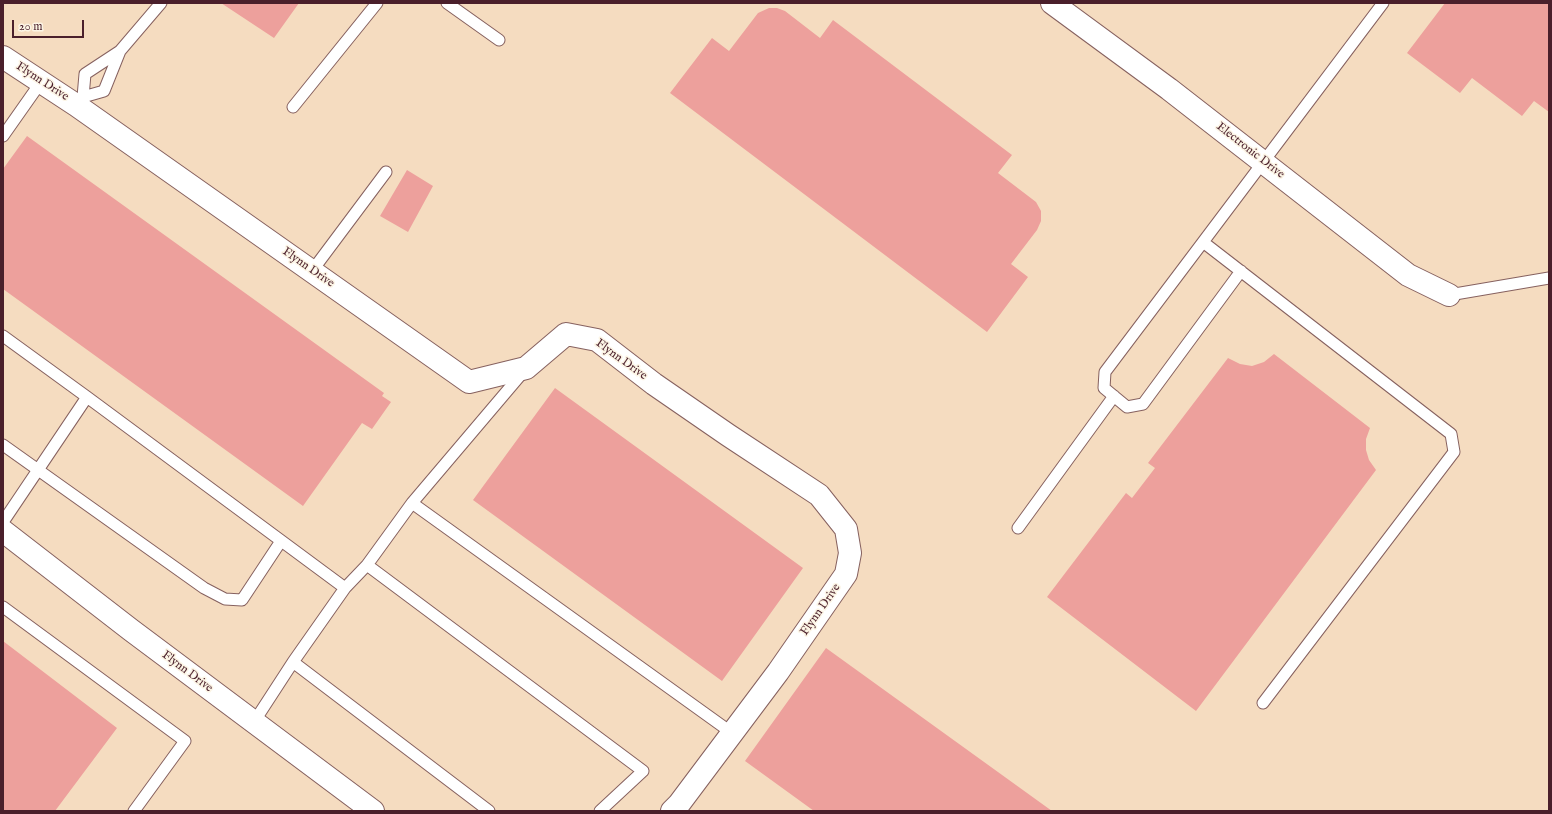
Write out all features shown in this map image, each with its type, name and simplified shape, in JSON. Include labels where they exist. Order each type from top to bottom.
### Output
[{"type":"street","name":"Electronic Drive","points":[[1052,3],[1169,89],[1408,274],[1449,294]]},
{"type":"street","name":"Flynn Drive","points":[[3,57],[41,82],[81,102],[469,382],[526,368],[566,334],[597,340],[654,384],[709,423],[819,495],[846,529],[850,553],[846,574],[732,733],[672,811]]},
{"type":"street","name":"Flynn Drive","points":[[3,532],[130,630],[373,811]]},
{"type":"lane","points":[[81,102],[85,74],[120,51],[161,3]]},
{"type":"lane","points":[[293,108],[377,3]]},
{"type":"lane","points":[[447,3],[499,40]]},
{"type":"lane","points":[[1241,271],[1143,404],[1127,407],[1104,388],[1105,372],[1383,3]]},
{"type":"lane","points":[[81,102],[104,91],[120,51]]},
{"type":"lane","points":[[3,136],[41,82]]},
{"type":"lane","points":[[312,270],[386,172]]},
{"type":"lane","points":[[1203,242],[1451,434],[1454,452],[1263,703]]},
{"type":"lane","points":[[1449,294],[1549,278]]},
{"type":"lane","points":[[3,336],[346,588]]},
{"type":"lane","points":[[254,722],[293,662],[346,588],[366,565],[412,503],[526,368]]},
{"type":"lane","points":[[1018,528],[1114,396]]},
{"type":"lane","points":[[3,522],[87,397]]},
{"type":"lane","points":[[3,445],[204,588],[225,599],[242,600],[281,541]]},
{"type":"lane","points":[[412,503],[732,733]]},
{"type":"lane","points":[[366,565],[643,771],[600,811]]},
{"type":"lane","points":[[3,608],[185,741],[134,811]]},
{"type":"lane","points":[[293,662],[489,811]]},
{"type":"building","points":[[221,3],[299,3],[274,38]]},
{"type":"building","points":[[1445,3],[1549,3],[1549,112],[1534,101],[1522,116],[1472,78],[1460,93],[1407,53]]},
{"type":"building","points":[[769,8],[777,8],[785,11],[820,38],[833,20],[1012,155],[998,173],[1036,202],[1041,211],[1041,221],[1037,230],[1011,264],[1028,277],[987,332],[670,93],[712,38],[729,51],[758,13]]},
{"type":"building","points":[[27,136],[384,393],[382,396],[391,402],[372,429],[362,423],[303,506],[3,289],[3,169]]},
{"type":"building","points":[[407,170],[433,186],[408,232],[380,216]]},
{"type":"building","points":[[1274,354],[1370,428],[1366,439],[1366,450],[1369,460],[1376,470],[1196,711],[1047,597],[1126,493],[1132,498],[1155,468],[1148,463],[1228,358],[1240,364],[1252,366],[1264,362]]},
{"type":"building","points":[[555,388],[803,568],[722,681],[473,500]]},
{"type":"building","points":[[3,641],[117,728],[55,811],[3,811]]},
{"type":"building","points":[[826,648],[1052,811],[814,811],[745,761]]}]
